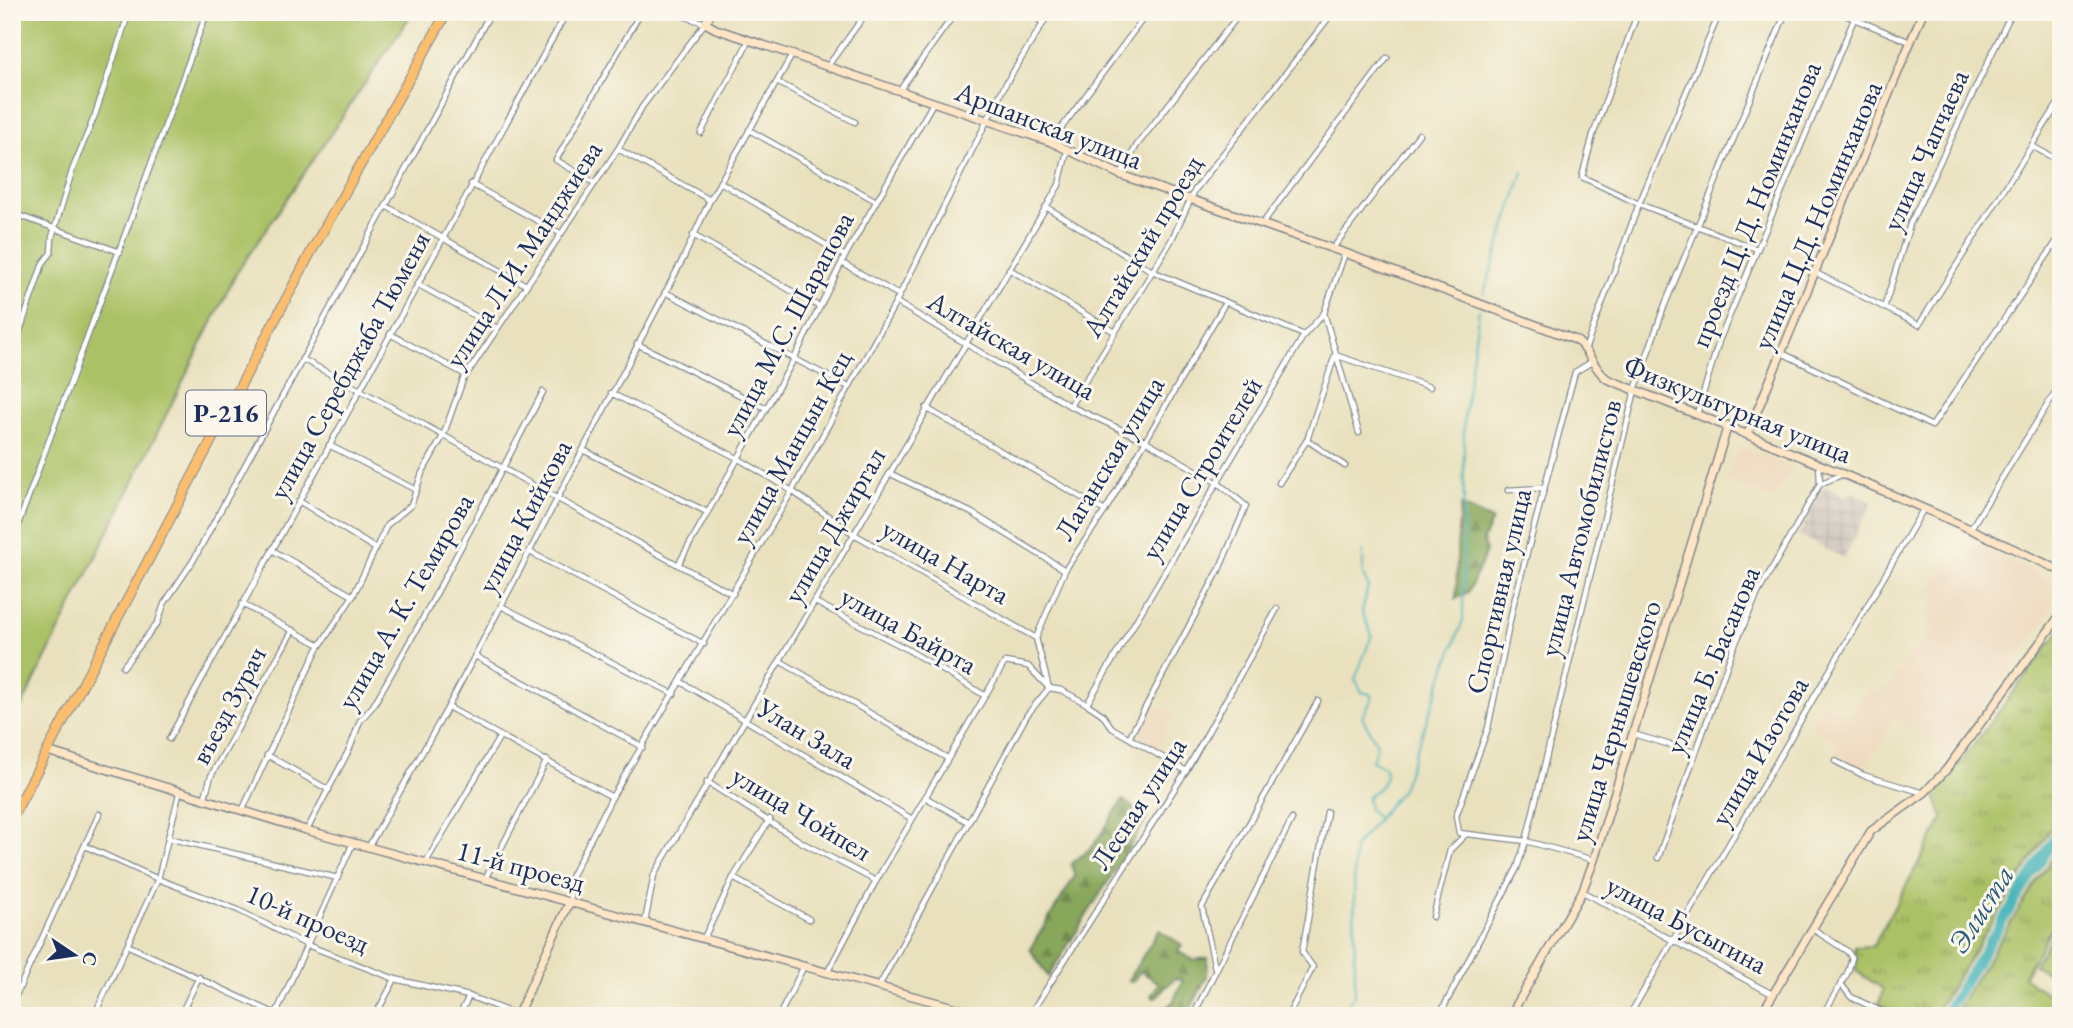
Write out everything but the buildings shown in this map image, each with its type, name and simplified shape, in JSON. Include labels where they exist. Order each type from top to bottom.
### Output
[{"type":"highway","name":"Р-216","points":[[12,818],[311,252],[447,12]]},
{"type":"street","points":[[12,354],[43,263],[51,253],[55,228],[73,168],[95,115],[129,12]]},
{"type":"street","points":[[12,541],[207,12]]},
{"type":"street","points":[[123,667],[158,622],[163,604],[193,561],[491,12]]},
{"type":"street","name":"улица Серебджаба Тюменя","points":[[169,739],[567,12]]},
{"type":"street","points":[[593,183],[556,160],[641,12]]},
{"type":"street","name":"Аршанская улица","points":[[670,12],[1051,142],[1121,175],[1412,277],[1576,340],[1586,347]]},
{"type":"street","points":[[705,23],[712,12]]},
{"type":"street","points":[[827,67],[867,12]]},
{"type":"street","points":[[899,91],[956,12]]},
{"type":"street","points":[[1030,12],[1042,23]]},
{"type":"street","name":"улица Манцын Кец","points":[[570,901],[571,877],[612,797],[792,491],[896,302],[987,120],[1050,12]]},
{"type":"street","points":[[1051,142],[1147,12]]},
{"type":"street","points":[[1121,175],[1137,145],[1241,12]]},
{"type":"street","name":"Алтайский проезд","points":[[1070,406],[1152,271],[1195,190],[1333,12]]},
{"type":"street","points":[[1638,12],[1593,135],[1582,177],[1639,204],[1757,249]]},
{"type":"street","points":[[1586,347],[1639,204],[1720,12]]},
{"type":"street","name":"улица Автомобилистов","points":[[1439,1016],[1517,867],[1526,841],[1636,390],[1664,307],[1786,12]]},
{"type":"street","points":[[1838,12],[1855,15],[1911,43]]},
{"type":"street","name":"улица Ц.Д. Номинханова","points":[[1748,433],[1923,12]]},
{"type":"street","name":"улица Чапчаева","points":[[1884,308],[1910,224],[2012,12]]},
{"type":"street","name":"проезд Ц. Д. Номинханова","points":[[1697,414],[1719,341],[1855,15]]},
{"type":"street","name":"улица Л.И. Манджиева","points":[[241,812],[260,777],[267,755],[320,645],[353,596],[387,525],[411,505],[422,473],[443,436],[466,375],[618,149],[642,107],[705,23]]},
{"type":"street","points":[[701,133],[749,40]]},
{"type":"street","name":"улица Кийкова","points":[[368,847],[448,707],[665,292],[710,200],[792,55]]},
{"type":"street","points":[[1262,224],[1387,58]]},
{"type":"street","points":[[778,82],[855,122]]},
{"type":"street","points":[[1816,273],[1919,325],[2061,99]]},
{"type":"street","name":"улица М.С. Шарапова","points":[[678,565],[794,359],[845,256],[933,103]]},
{"type":"street","points":[[749,130],[876,201]]},
{"type":"street","points":[[1333,248],[1419,134]]},
{"type":"street","points":[[2032,146],[2061,162]]},
{"type":"street","points":[[618,149],[710,200]]},
{"type":"street","name":"улица Джиргал","points":[[645,923],[654,875],[1059,185],[1068,150]]},
{"type":"street","points":[[720,182],[845,256]]},
{"type":"street","points":[[471,184],[559,233]]},
{"type":"street","points":[[386,206],[526,285]]},
{"type":"street","points":[[1046,207],[1152,271],[1304,335]]},
{"type":"street","points":[[12,213],[120,252]]},
{"type":"street","points":[[693,235],[820,307]]},
{"type":"street","points":[[1782,353],[1932,426],[2061,235]]},
{"type":"street","name":"улица Строителей","points":[[1087,704],[1304,335],[1324,313],[1345,253]]},
{"type":"street","points":[[842,263],[899,295]]},
{"type":"street","points":[[1009,269],[1115,332]]},
{"type":"street","points":[[417,284],[497,328]]},
{"type":"street","points":[[665,292],[849,387]]},
{"type":"street","name":"Алтайская улица","points":[[896,302],[1070,406],[1146,441],[1218,483],[1246,506]]},
{"type":"street","name":"Лаганская улица","points":[[1036,638],[1065,570],[1105,511],[1225,303]]},
{"type":"street","points":[[1324,313],[1359,433]]},
{"type":"street","points":[[390,334],[466,375]]},
{"type":"street","points":[[637,344],[766,408]]},
{"type":"street","name":"Физкультурная улица","points":[[1586,347],[1590,363],[1607,379],[1748,433],[1971,528],[2061,571]]},
{"type":"street","points":[[1335,355],[1430,387]]},
{"type":"street","points":[[1279,484],[1307,440],[1335,355]]},
{"type":"street","points":[[302,359],[733,594]]},
{"type":"street","name":"Спортивная улица","points":[[1466,834],[1459,834],[1456,816],[1488,728],[1513,606],[1575,372],[1590,363]]},
{"type":"street","points":[[1971,528],[2061,383]]},
{"type":"street","name":"улица А. К. Темирова","points":[[306,830],[350,748],[360,721],[373,706],[505,468],[543,392]]},
{"type":"street","name":"улица Нарта","points":[[611,393],[739,459],[792,491],[854,534],[1036,638]]},
{"type":"street","points":[[926,408],[1105,511]]},
{"type":"street","name":"улица Чернышевского","points":[[1510,1016],[1582,892],[1594,860],[1728,425]]},
{"type":"street","points":[[1307,440],[1345,466]]},
{"type":"street","points":[[329,445],[416,490]]},
{"type":"street","points":[[583,450],[706,512]]},
{"type":"street","points":[[1819,464],[1820,484],[1843,474]]},
{"type":"street","points":[[889,473],[972,513],[1065,570]]},
{"type":"street","name":"улица Б. Басанова","points":[[1658,858],[1733,649],[1758,593],[1820,484]]},
{"type":"street","points":[[1508,490],[1544,488]]},
{"type":"street","points":[[299,501],[376,548]]},
{"type":"street","name":"Лесная улица","points":[[1130,736],[1220,570],[1246,506]]},
{"type":"street","name":"улица Изотова","points":[[1629,1016],[1924,508]]},
{"type":"street","points":[[272,550],[353,596]]},
{"type":"street","points":[[530,552],[704,644]]},
{"type":"street","name":"улица Байрта","points":[[815,602],[905,648],[984,695]]},
{"type":"street","points":[[242,604],[320,645]]},
{"type":"street","points":[[501,606],[674,694]]},
{"type":"street","name":"Лесная улица","points":[[1028,1016],[1186,771],[1277,609]]},
{"type":"street","points":[[1760,1016],[1871,831],[1924,793],[1946,770],[2061,614]]},
{"type":"street","name":"въезд Зурач","points":[[204,801],[211,776],[293,630]]},
{"type":"street","points":[[1036,638],[1049,688]]},
{"type":"street","points":[[475,656],[643,747]]},
{"type":"street","points":[[780,661],[947,758]]},
{"type":"street","points":[[827,974],[876,881],[1005,662],[1028,666],[1049,688],[1061,690],[1087,704],[1102,714],[1112,728],[1130,736],[1186,771]]},
{"type":"street","name":"Улан Зала","points":[[681,682],[912,819]]},
{"type":"street","points":[[877,989],[1027,715],[1049,688]]},
{"type":"street","points":[[1215,968],[1202,907],[1318,701]]},
{"type":"street","points":[[448,707],[612,797]]},
{"type":"street","points":[[1633,734],[1695,752]]},
{"type":"street","points":[[426,862],[500,736]]},
{"type":"street","name":"11-й проезд","points":[[47,751],[241,812],[704,938],[877,989],[986,1016]]},
{"type":"street","points":[[267,755],[329,790]]},
{"type":"street","points":[[485,879],[547,761]]},
{"type":"street","points":[[1835,761],[1863,775],[1924,793]]},
{"type":"street","name":"улица Чойпел","points":[[707,782],[770,819],[803,843],[876,881]]},
{"type":"street","points":[[94,1016],[158,879],[179,794]]},
{"type":"street","points":[[12,795],[22,799]]},
{"type":"street","points":[[925,797],[968,822]]},
{"type":"street","points":[[1288,1016],[1313,967],[1302,952],[1327,812]]},
{"type":"street","points":[[12,1004],[99,814]]},
{"type":"street","points":[[704,938],[733,878],[770,819]]},
{"type":"street","points":[[1193,1016],[1292,819]]},
{"type":"street","points":[[1433,917],[1450,850],[1466,834],[1526,841],[1594,860]]},
{"type":"street","points":[[168,838],[338,878]]},
{"type":"street","points":[[127,945],[275,1015],[353,843]]},
{"type":"street","name":"10-й проезд","points":[[85,846],[158,879],[238,910],[307,945],[395,979],[469,996],[518,1016]]},
{"type":"street","points":[[733,878],[809,919]]},
{"type":"street","name":"улица Бусыгина","points":[[1582,892],[1772,994]]},
{"type":"street","points":[[518,1016],[570,901]]},
{"type":"street","points":[[1811,928],[1850,954],[1852,964],[1822,1016]]},
{"type":"street","points":[[779,1016],[803,968]]},
{"type":"street","points":[[180,1016],[199,977]]},
{"type":"street","points":[[376,1016],[395,979]]},
{"type":"street","points":[[1841,984],[1851,997],[1891,1016]]},
{"type":"street","points":[[458,1016],[469,996]]},
{"type":"shaded area","points":[[1740,447],[1793,468],[1774,500],[1726,480]]},
{"type":"shaded area","points":[[1823,486],[1848,497],[1851,492],[1872,502],[1844,558],[1799,535]]},
{"type":"shaded area","points":[[1979,546],[2050,579],[2053,610],[1948,754],[1895,717],[1880,744],[1861,769],[1834,753],[1839,744],[1811,727],[1825,704],[1849,717],[1867,689],[1880,695],[1931,630],[1927,614],[1936,595],[1929,589],[1939,576]]},
{"type":"shaded area","points":[[1154,704],[1174,714],[1156,750],[1136,738]]},
{"type":"green space","points":[[12,12],[413,12],[236,274],[12,726]]},
{"type":"green space","points":[[1461,506],[1492,520],[1483,540],[1486,552],[1479,569],[1468,592],[1456,599],[1457,541]]},
{"type":"green space","points":[[2061,629],[2061,813],[1933,1016],[1905,1016],[1879,1005],[1883,989],[1856,971],[1855,947],[1873,946],[1943,818],[1935,796]]},
{"type":"green space","points":[[1123,800],[1147,819],[1048,977],[1030,949],[1075,876],[1071,864],[1093,846]]},
{"type":"green space","points":[[2061,843],[2061,912],[2023,977],[2061,1003],[2061,1016],[1952,1016]]},
{"type":"green space","points":[[2061,921],[2061,981],[2034,965]]},
{"type":"green space","points":[[1159,930],[1182,945],[1178,952],[1194,960],[1208,958],[1207,976],[1187,1016],[1165,1016],[1160,1012],[1173,1002],[1183,980],[1175,978],[1155,998],[1151,996],[1159,983],[1140,971],[1133,982],[1128,980]]},
{"type":"waterway","points":[[1484,293],[1523,172]]},
{"type":"waterway","points":[[1341,1016],[1355,993],[1354,848],[1402,789],[1463,620],[1464,416],[1479,310]]},
{"type":"waterway","points":[[1363,552],[1363,575],[1368,586],[1362,612],[1372,635],[1355,679],[1362,692],[1370,694],[1372,699],[1362,717],[1377,744],[1372,761],[1385,768],[1386,773],[1381,785],[1367,798],[1369,809],[1376,817]]},
{"type":"waterway","name":"Элиста","points":[[1943,1016],[2061,828]]}]
